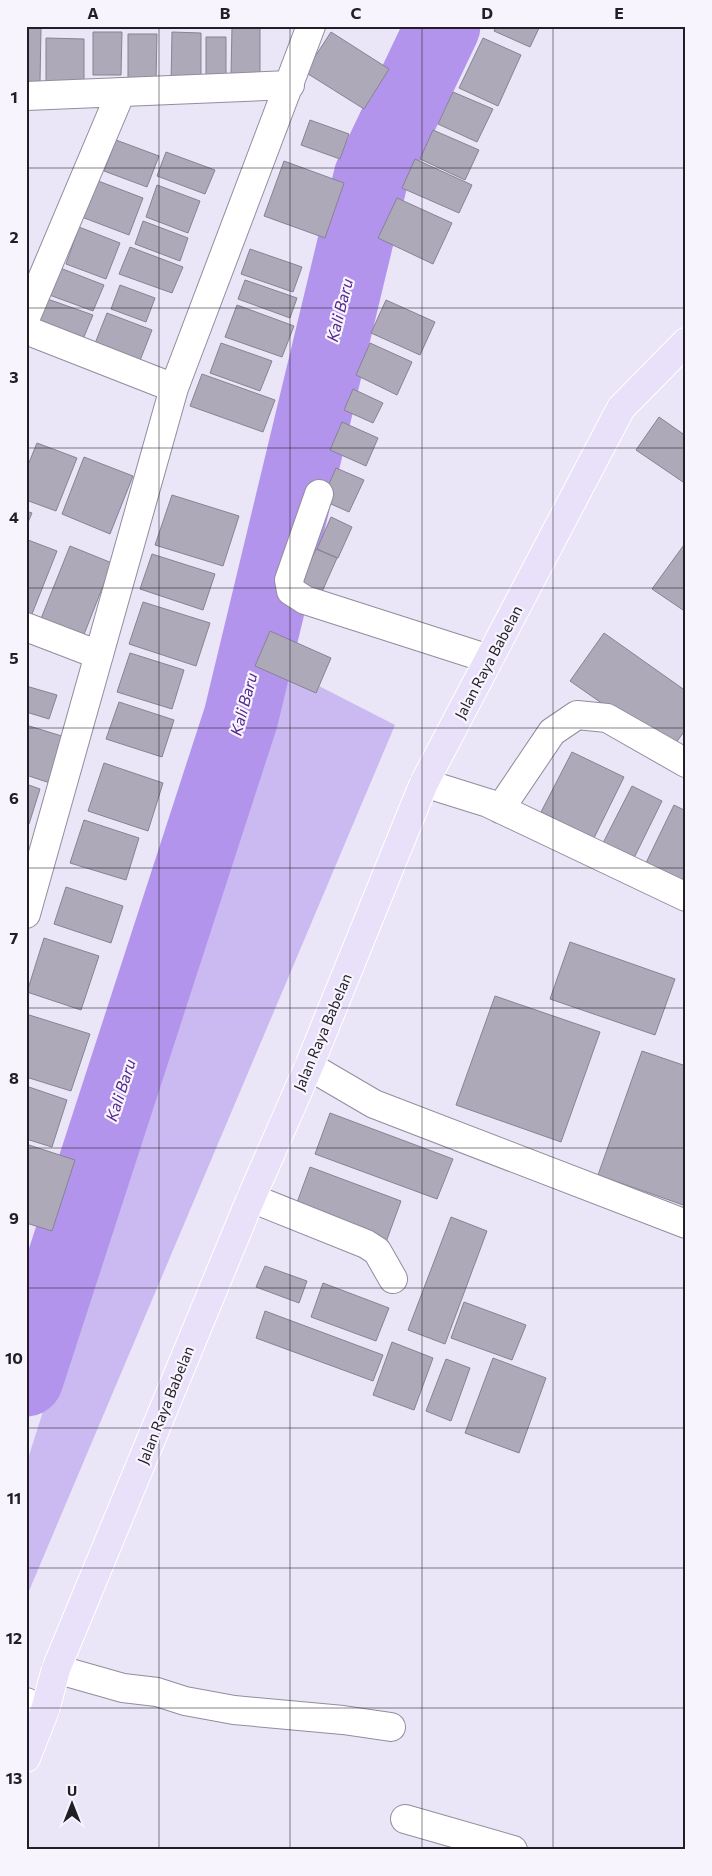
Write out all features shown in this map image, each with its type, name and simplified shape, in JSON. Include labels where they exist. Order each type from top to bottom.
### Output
[{"type":"main road","name":"Jalan Raya Babelan","points":[[26,1758],[36,1706],[56,1669],[251,1198],[309,1066],[424,783],[621,408],[686,342]]},
{"type":"street","points":[[26,914],[174,388],[311,26]]},
{"type":"street","points":[[26,96],[290,85]]},
{"type":"street","points":[[26,317],[121,92]]},
{"type":"street","points":[[26,330],[174,388]]},
{"type":"street","points":[[319,494],[289,580],[292,591],[304,600],[489,660]]},
{"type":"street","points":[[26,627],[99,655]]},
{"type":"street","points":[[500,809],[552,732],[576,715],[607,718],[686,764]]},
{"type":"street","points":[[424,783],[488,802],[686,897]]},
{"type":"street","points":[[309,1066],[374,1104],[686,1224]]},
{"type":"street","points":[[251,1198],[366,1244],[377,1251],[384,1260],[393,1279]]},
{"type":"street","points":[[56,1669],[124,1688],[156,1692],[185,1701],[234,1710],[343,1720],[391,1727]]},
{"type":"street","points":[[405,1819],[513,1850]]},
{"type":"shaded area","points":[[280,666],[395,725],[26,1598],[26,1465]]},
{"type":"building","points":[[496,26],[540,26],[530,47],[494,31]]},
{"type":"building","points":[[232,27],[260,27],[260,75],[231,75]]},
{"type":"building","points":[[26,28],[41,28],[40,82],[26,81]]},
{"type":"building","points":[[93,32],[122,32],[121,75],[93,75]]},
{"type":"building","points":[[172,32],[201,33],[201,85],[171,85]]},
{"type":"building","points":[[331,32],[389,69],[364,109],[305,72]]},
{"type":"building","points":[[128,34],[157,34],[156,80],[128,80]]},
{"type":"building","points":[[206,37],[226,37],[226,75],[206,75]]},
{"type":"building","points":[[46,38],[84,39],[84,85],[46,85]]},
{"type":"building","points":[[483,38],[521,55],[498,106],[459,88]]},
{"type":"building","points":[[453,92],[493,109],[477,142],[438,124]]},
{"type":"building","points":[[310,120],[349,134],[340,159],[301,145]]},
{"type":"building","points":[[433,130],[479,150],[465,180],[420,159]]},
{"type":"building","points":[[116,140],[159,156],[147,187],[104,171]]},
{"type":"building","points":[[166,152],[215,170],[205,194],[157,176]]},
{"type":"building","points":[[415,159],[472,185],[459,213],[402,188]]},
{"type":"building","points":[[284,161],[344,183],[325,238],[264,216]]},
{"type":"building","points":[[93,179],[143,198],[129,235],[79,216]]},
{"type":"building","points":[[157,185],[200,201],[188,233],[146,217]]},
{"type":"building","points":[[397,198],[452,223],[433,264],[378,238]]},
{"type":"building","points":[[143,221],[188,238],[180,261],[135,244]]},
{"type":"building","points":[[79,227],[120,243],[106,279],[66,264]]},
{"type":"building","points":[[130,247],[183,267],[172,293],[119,274]]},
{"type":"building","points":[[250,249],[302,267],[293,292],[241,274]]},
{"type":"building","points":[[55,266],[104,285],[93,311],[44,293]]},
{"type":"building","points":[[245,280],[297,298],[290,318],[238,299]]},
{"type":"building","points":[[120,285],[155,298],[146,322],[111,309]]},
{"type":"building","points":[[39,296],[93,315],[81,344],[28,324]]},
{"type":"building","points":[[386,300],[435,322],[420,355],[371,333]]},
{"type":"building","points":[[237,305],[294,326],[282,357],[225,337]]},
{"type":"building","points":[[107,313],[152,330],[139,363],[94,346]]},
{"type":"building","points":[[221,343],[272,361],[260,391],[210,373]]},
{"type":"building","points":[[370,343],[412,362],[397,395],[356,375]]},
{"type":"building","points":[[202,374],[275,400],[263,432],[190,406]]},
{"type":"building","points":[[353,389],[383,403],[373,423],[344,410]]},
{"type":"building","points":[[659,417],[686,436],[686,484],[636,450]]},
{"type":"building","points":[[342,422],[378,438],[366,466],[330,450]]},
{"type":"building","points":[[37,443],[77,458],[56,511],[26,500],[26,470]]},
{"type":"building","points":[[84,457],[133,476],[110,534],[62,514]]},
{"type":"building","points":[[336,468],[364,480],[349,512],[322,500]]},
{"type":"building","points":[[172,495],[239,516],[223,566],[155,545]]},
{"type":"building","points":[[26,511],[32,513],[26,527]]},
{"type":"building","points":[[331,517],[352,527],[338,558],[317,549]]},
{"type":"building","points":[[28,540],[57,551],[28,624],[26,623],[26,545]]},
{"type":"building","points":[[686,542],[686,612],[652,589]]},
{"type":"building","points":[[70,546],[112,563],[83,637],[40,621]]},
{"type":"building","points":[[316,549],[337,558],[321,594],[300,584]]},
{"type":"building","points":[[152,554],[215,574],[203,610],[140,589]]},
{"type":"building","points":[[143,602],[210,623],[196,666],[129,644]]},
{"type":"building","points":[[270,631],[331,658],[316,693],[255,666]]},
{"type":"building","points":[[604,633],[686,691],[686,729],[670,751],[570,681]]},
{"type":"building","points":[[130,653],[184,670],[172,709],[117,692]]},
{"type":"building","points":[[26,686],[57,695],[49,719],[26,712]]},
{"type":"building","points":[[119,702],[174,720],[162,757],[106,739]]},
{"type":"building","points":[[26,725],[65,737],[50,783],[26,775]]},
{"type":"building","points":[[572,752],[624,777],[594,838],[541,812]]},
{"type":"building","points":[[104,763],[163,783],[148,831],[88,811]]},
{"type":"building","points":[[26,784],[40,789],[29,824],[26,823]]},
{"type":"building","points":[[632,786],[662,801],[634,858],[603,843]]},
{"type":"building","points":[[674,805],[686,811],[686,887],[644,867]]},
{"type":"building","points":[[84,820],[139,838],[126,880],[70,863]]},
{"type":"building","points":[[66,887],[123,906],[111,943],[54,924]]},
{"type":"building","points":[[44,938],[99,956],[81,1010],[27,992]]},
{"type":"building","points":[[570,942],[675,979],[655,1035],[550,999]]},
{"type":"building","points":[[495,996],[600,1032],[561,1142],[456,1105]]},
{"type":"building","points":[[26,1014],[90,1034],[71,1091],[26,1077]]},
{"type":"building","points":[[642,1051],[686,1066],[686,1206],[598,1175]]},
{"type":"building","points":[[26,1086],[67,1100],[52,1147],[26,1139]]},
{"type":"building","points":[[330,1113],[453,1159],[437,1199],[315,1154]]},
{"type":"building","points":[[26,1144],[75,1160],[52,1231],[26,1223]]},
{"type":"building","points":[[310,1167],[401,1201],[386,1242],[295,1208]]},
{"type":"building","points":[[451,1217],[487,1231],[445,1344],[408,1330]]},
{"type":"building","points":[[265,1266],[307,1281],[299,1303],[256,1287]]},
{"type":"building","points":[[323,1283],[389,1308],[376,1341],[311,1317]]},
{"type":"building","points":[[464,1302],[526,1325],[512,1360],[451,1338]]},
{"type":"building","points":[[265,1311],[383,1355],[373,1381],[256,1338]]},
{"type":"building","points":[[392,1342],[433,1358],[414,1410],[373,1395]]},
{"type":"building","points":[[493,1358],[546,1378],[519,1453],[465,1433]]},
{"type":"building","points":[[446,1359],[470,1368],[451,1421],[426,1411]]},
{"type":"waterway","name":"Kali Baru","points":[[26,1379],[241,717],[371,177],[443,26]]}]
